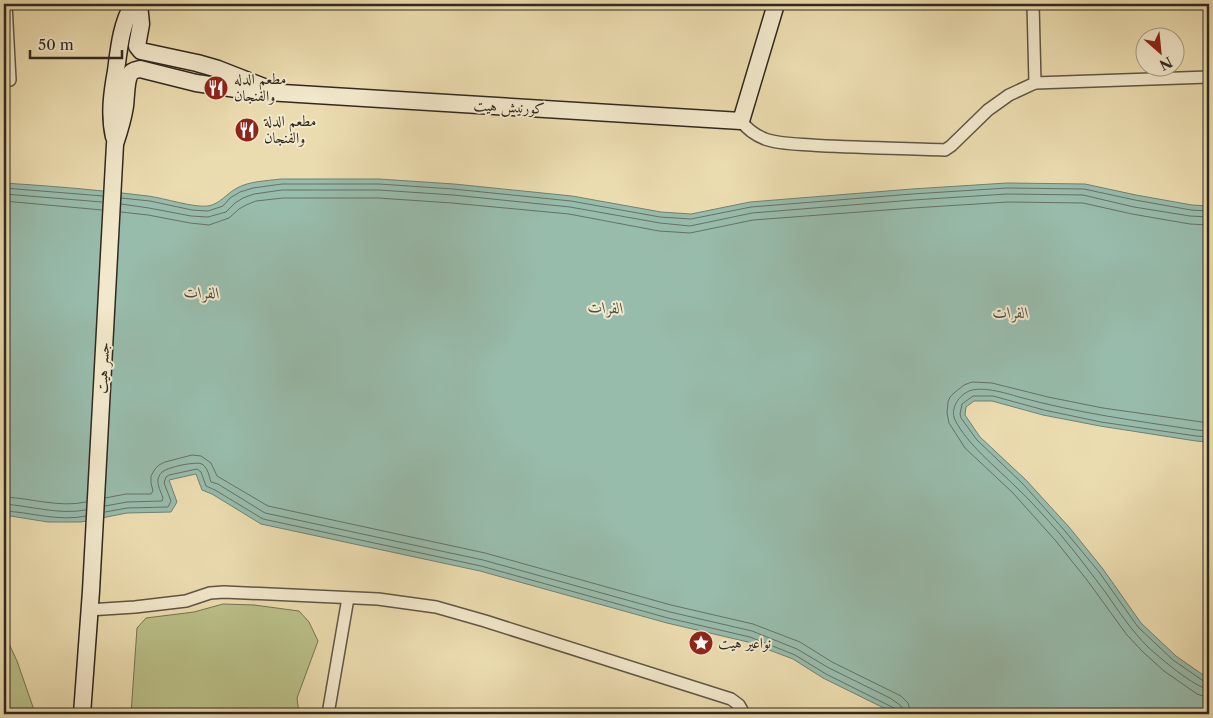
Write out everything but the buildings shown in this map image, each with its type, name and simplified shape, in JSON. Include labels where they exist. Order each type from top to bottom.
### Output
[{"type":"street","points":[[6,4],[10,80]]},
{"type":"street","points":[[115,144],[111,120],[112,96],[122,32],[133,4]]},
{"type":"street","name":"كورنيش هيت","points":[[139,4],[141,24],[137,42],[141,51],[218,70],[277,93]]},
{"type":"street","points":[[776,4],[740,121],[754,134],[777,142],[838,147],[945,150],[988,110],[1008,95],[1035,83],[1209,77]]},
{"type":"street","points":[[1033,4],[1035,83]]},
{"type":"street","name":"كورنيش هيت","points":[[115,144],[123,115],[129,75],[136,69],[223,88],[277,93],[740,121]]},
{"type":"street","name":"جسر هيت","points":[[82,714],[115,144]]},
{"type":"street","points":[[88,610],[186,601],[210,593],[224,592],[378,599],[436,607],[732,699],[739,705],[744,714]]},
{"type":"street","points":[[328,714],[348,598]]},
{"type":"green space","points":[[223,604],[254,605],[299,611],[309,622],[318,641],[297,698],[299,714],[131,714],[137,628],[146,618],[194,612]]},
{"type":"green space","points":[[4,633],[17,661],[34,714],[4,714]]},
{"type":"water","name":"الفرات","points":[[281,179],[379,179],[454,184],[572,196],[661,212],[691,214],[750,202],[1007,183],[1085,184],[1192,205],[1209,206],[1209,442],[1100,426],[1043,415],[992,401],[974,401],[966,407],[965,415],[980,437],[1026,480],[1069,527],[1103,569],[1141,623],[1176,656],[1209,679],[1209,714],[896,714],[823,678],[793,659],[748,642],[667,623],[480,571],[261,524],[212,494],[202,490],[196,474],[169,480],[177,502],[171,512],[127,513],[81,522],[48,522],[4,515],[4,183],[130,194],[208,206],[216,203],[233,190],[247,184]]},
{"type":"place","name":"مطعم الدله والفنجان","points":[[216,88]]},
{"type":"place","name":"مطعم الدلة والفنجان","points":[[247,130]]},
{"type":"place","name":"نواعير هيت","points":[[701,643]]}]
